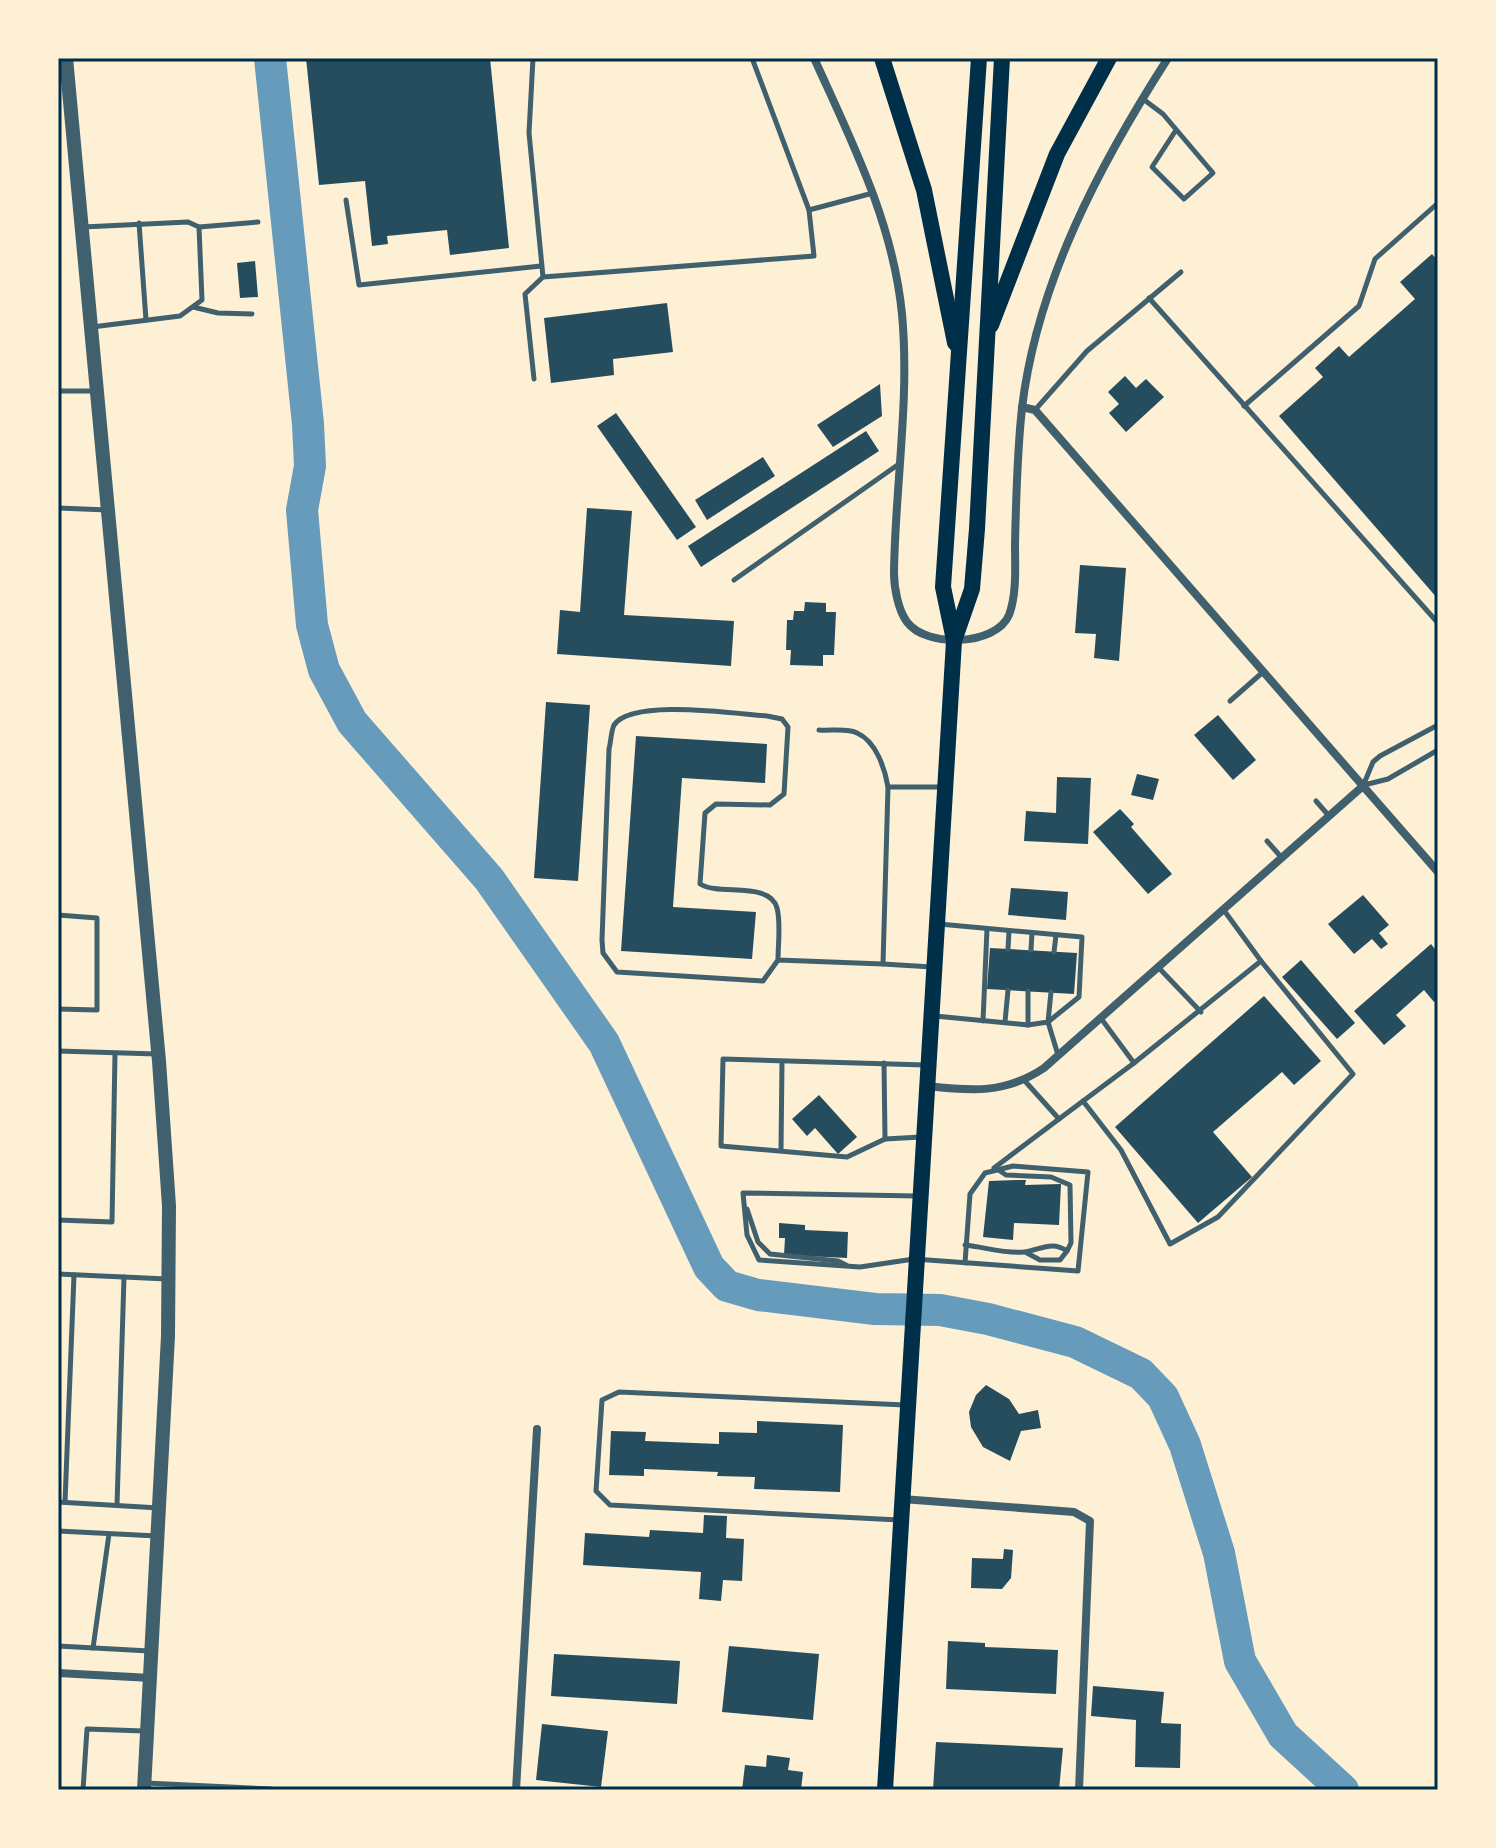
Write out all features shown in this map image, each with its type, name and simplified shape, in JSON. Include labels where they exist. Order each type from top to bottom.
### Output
[{"type":"main road","points":[[882,58],[924,190],[960,364]]},
{"type":"main road","points":[[885,1790],[914,1259],[954,641],[943,587],[979,58]]},
{"type":"main road","points":[[954,641],[972,589],[1002,58]]},
{"type":"main road","points":[[984,341],[1057,154],[1109,58]]},
{"type":"street","points":[[66,58],[158,1054],[169,1206],[160,1508],[145,1787]]},
{"type":"street","points":[[814,58],[873,193],[897,275],[902,316],[894,587],[906,622],[924,637],[954,641],[989,633],[1008,617],[1014,587],[1022,407],[1040,320],[1058,269],[1096,182],[1168,58]]},
{"type":"street","points":[[1022,407],[1035,410],[1438,872]]},
{"type":"street","points":[[926,1086],[991,1091],[1024,1080],[1058,1055],[1363,786]]},
{"type":"street","points":[[516,1790],[537,1429]]},
{"type":"street","points":[[901,1499],[1074,1512],[1090,1521],[1079,1790]]},
{"type":"street","points":[[58,1673],[151,1678]]},
{"type":"lane","points":[[533,58],[529,133],[543,277]]},
{"type":"lane","points":[[534,379],[525,294],[543,277],[814,256],[809,210],[752,58]]},
{"type":"lane","points":[[1142,98],[1163,114],[1213,173],[1184,199],[1152,167],[1176,130]]},
{"type":"lane","points":[[809,210],[873,193]]},
{"type":"lane","points":[[346,200],[359,285],[541,266]]},
{"type":"lane","points":[[1244,406],[1363,302],[1375,259],[1438,203]]},
{"type":"lane","points":[[82,227],[188,222],[199,227],[258,222]]},
{"type":"lane","points":[[139,223],[146,320]]},
{"type":"lane","points":[[92,327],[180,316],[202,300],[199,227]]},
{"type":"lane","points":[[1035,410],[1087,351],[1181,272]]},
{"type":"lane","points":[[1149,298],[1438,623]]},
{"type":"lane","points":[[192,307],[218,313],[252,314]]},
{"type":"lane","points":[[58,391],[98,391]]},
{"type":"lane","points":[[734,580],[899,464]]},
{"type":"lane","points":[[58,508],[109,510]]},
{"type":"lane","points":[[1230,701],[1264,672]]},
{"type":"lane","points":[[651,709],[767,716],[782,719],[788,727],[784,794],[770,805],[716,804],[705,813],[700,884],[710,890],[762,893],[771,897],[776,907],[778,960],[763,981],[629,975],[617,972],[608,962],[602,940],[613,726],[623,717],[651,709]]},
{"type":"lane","points":[[1363,786],[1373,762],[1438,725]]},
{"type":"lane","points":[[819,730],[857,732],[871,745],[885,770],[888,787],[883,964]]},
{"type":"lane","points":[[1363,786],[1388,779],[1438,750]]},
{"type":"lane","points":[[888,787],[945,787]]},
{"type":"lane","points":[[1316,801],[1329,816]]},
{"type":"lane","points":[[1267,841],[1282,858]]},
{"type":"lane","points":[[1083,1101],[1121,1150],[1170,1244],[1218,1217],[1353,1074],[1223,909]]},
{"type":"lane","points":[[58,915],[97,918],[97,1010],[58,1009]]},
{"type":"lane","points":[[930,1016],[1028,1025],[1048,1022],[1079,997],[1082,937],[936,924]]},
{"type":"lane","points":[[983,1021],[987,929]]},
{"type":"lane","points":[[1008,949],[1009,931]]},
{"type":"lane","points":[[1031,950],[1032,933]]},
{"type":"lane","points":[[1054,952],[1056,935]]},
{"type":"lane","points":[[778,960],[933,967]]},
{"type":"lane","points":[[965,1263],[970,1194],[974,1184],[1201,1012],[1261,961]]},
{"type":"lane","points":[[1158,967],[1201,1012]]},
{"type":"lane","points":[[1005,1022],[1008,990]]},
{"type":"lane","points":[[1028,991],[1028,1025]]},
{"type":"lane","points":[[1051,992],[1048,1022],[1058,1055]]},
{"type":"lane","points":[[1100,1017],[1134,1063]]},
{"type":"lane","points":[[58,1051],[158,1054]]},
{"type":"lane","points":[[58,1220],[112,1222],[115,1054]]},
{"type":"lane","points":[[922,1137],[885,1139],[847,1157],[721,1146],[723,1059],[927,1065]]},
{"type":"lane","points":[[781,1150],[782,1062]]},
{"type":"lane","points":[[884,1063],[885,1139]]},
{"type":"lane","points":[[1024,1080],[1059,1119]]},
{"type":"lane","points":[[918,1196],[743,1193],[747,1235],[759,1260],[848,1267],[914,1259],[1078,1271],[1088,1172],[1013,1166],[990,1171]]},
{"type":"lane","points":[[965,1245],[1026,1252],[1040,1260],[1060,1260],[1071,1243],[1070,1185],[1060,1179],[1006,1175],[998,1170]]},
{"type":"lane","points":[[744,1205],[753,1221],[758,1242],[770,1254],[838,1261],[848,1267]]},
{"type":"lane","points":[[1026,1252],[1039,1246],[1060,1246],[1067,1251]]},
{"type":"lane","points":[[58,1274],[168,1279]]},
{"type":"lane","points":[[74,1275],[62,1502],[160,1508]]},
{"type":"lane","points":[[117,1505],[124,1277]]},
{"type":"lane","points":[[900,1520],[610,1505],[596,1491],[602,1400],[619,1392],[906,1405]]},
{"type":"lane","points":[[58,1531],[158,1536]]},
{"type":"lane","points":[[93,1648],[109,1534]]},
{"type":"lane","points":[[58,1646],[152,1651]]},
{"type":"lane","points":[[83,1790],[87,1729],[148,1732]]},
{"type":"lane","points":[[145,1787],[272,1789]]},
{"type":"building","points":[[306,58],[490,58],[509,248],[450,255],[447,230],[387,236],[388,244],[372,246],[365,181],[319,185]]},
{"type":"building","points":[[1432,254],[1438,261],[1438,599],[1279,416],[1323,377],[1315,368],[1339,346],[1349,357],[1415,299],[1400,282]]},
{"type":"building","points":[[255,261],[258,297],[240,298],[237,263]]},
{"type":"building","points":[[667,303],[673,352],[613,359],[614,375],[551,383],[544,318]]},
{"type":"building","points":[[1125,376],[1136,388],[1146,379],[1164,397],[1126,432],[1109,413],[1119,404],[1108,392]]},
{"type":"building","points":[[880,384],[882,416],[833,447],[817,425]]},
{"type":"building","points":[[616,413],[696,527],[677,540],[597,426]]},
{"type":"building","points":[[866,431],[879,451],[701,567],[688,546]]},
{"type":"building","points":[[763,457],[775,476],[707,520],[695,500]]},
{"type":"building","points":[[587,508],[632,511],[624,615],[734,621],[731,666],[557,654],[560,610],[580,612]]},
{"type":"building","points":[[1080,565],[1126,568],[1119,661],[1094,658],[1096,634],[1075,633]]},
{"type":"building","points":[[805,602],[826,603],[826,612],[836,612],[834,655],[823,655],[823,666],[790,665],[791,650],[786,650],[787,620],[793,620],[794,611],[804,611]]},
{"type":"building","points":[[546,702],[590,705],[578,881],[534,878]]},
{"type":"building","points":[[1218,715],[1256,760],[1233,780],[1194,735]]},
{"type":"building","points":[[636,736],[767,744],[765,783],[682,778],[673,907],[756,912],[752,959],[621,951]]},
{"type":"building","points":[[1137,774],[1159,779],[1153,800],[1131,795]]},
{"type":"building","points":[[1057,777],[1091,778],[1088,844],[1024,841],[1026,811],[1056,813]]},
{"type":"building","points":[[1120,809],[1134,824],[1131,827],[1172,874],[1148,894],[1093,832]]},
{"type":"building","points":[[1011,888],[1068,892],[1066,920],[1008,915]]},
{"type":"building","points":[[1363,895],[1389,925],[1379,933],[1388,944],[1381,949],[1372,939],[1354,954],[1328,924]]},
{"type":"building","points":[[1431,944],[1438,953],[1438,998],[1434,1002],[1424,990],[1396,1015],[1406,1026],[1384,1045],[1354,1011]]},
{"type":"building","points":[[990,948],[1077,953],[1074,994],[987,989]]},
{"type":"building","points":[[1301,960],[1355,1023],[1337,1039],[1282,977]]},
{"type":"building","points":[[1264,996],[1321,1061],[1294,1085],[1282,1072],[1213,1132],[1252,1177],[1198,1223],[1115,1127]]},
{"type":"building","points":[[819,1095],[857,1137],[838,1154],[815,1128],[807,1136],[792,1119]]},
{"type":"building","points":[[1026,1180],[1025,1185],[1061,1184],[1059,1225],[1014,1223],[1013,1240],[983,1237],[989,1181]]},
{"type":"building","points":[[779,1223],[805,1225],[805,1230],[848,1232],[847,1258],[784,1255],[785,1238],[779,1238]]},
{"type":"building","points":[[986,1385],[1009,1399],[1019,1414],[1038,1410],[1041,1428],[1021,1431],[1010,1461],[983,1447],[971,1427],[969,1412],[976,1395]]},
{"type":"building","points":[[757,1421],[843,1425],[840,1492],[754,1489],[755,1477],[717,1476],[718,1472],[644,1469],[644,1476],[609,1475],[611,1431],[646,1432],[645,1441],[719,1444],[719,1432],[757,1433]]},
{"type":"building","points":[[704,1515],[727,1516],[726,1538],[744,1539],[742,1581],[723,1580],[721,1601],[699,1599],[701,1572],[583,1565],[585,1533],[649,1537],[650,1530],[703,1533]]},
{"type":"building","points":[[1004,1549],[1013,1550],[1011,1578],[1002,1589],[971,1588],[972,1558],[1003,1559]]},
{"type":"building","points":[[948,1641],[985,1643],[985,1647],[1058,1650],[1056,1694],[946,1689]]},
{"type":"building","points":[[729,1646],[819,1654],[813,1720],[722,1712]]},
{"type":"building","points":[[554,1654],[680,1661],[677,1704],[551,1696]]},
{"type":"building","points":[[1093,1686],[1164,1692],[1161,1723],[1181,1724],[1180,1768],[1135,1767],[1136,1720],[1091,1716]]},
{"type":"building","points":[[542,1724],[608,1731],[601,1787],[536,1780]]},
{"type":"building","points":[[936,1742],[1063,1748],[1059,1790],[933,1790]]},
{"type":"building","points":[[767,1755],[790,1758],[788,1770],[803,1772],[801,1790],[742,1790],[745,1765],[766,1767]]},
{"type":"waterway","points":[[270,58],[308,424],[310,466],[302,510],[312,625],[324,670],[352,722],[489,879],[604,1043],[709,1267],[727,1286],[758,1295],[875,1309],[940,1310],[988,1319],[1075,1342],[1141,1374],[1163,1397],[1185,1445],[1219,1553],[1240,1661],[1283,1735],[1343,1790]]}]
